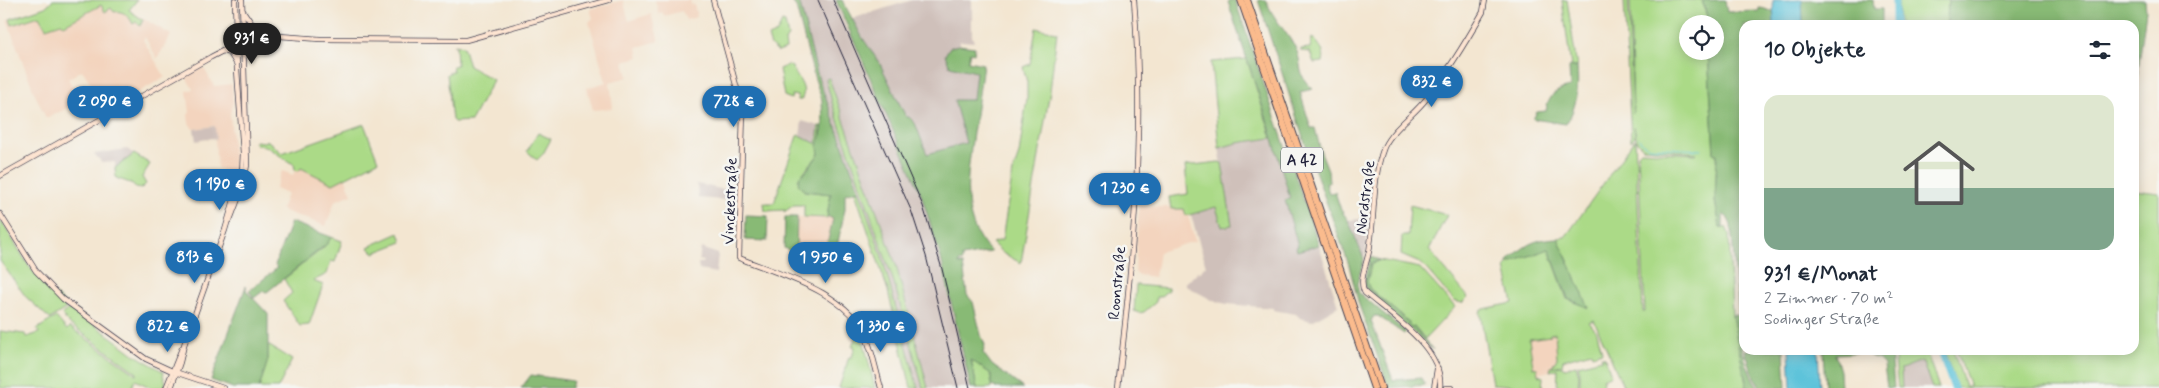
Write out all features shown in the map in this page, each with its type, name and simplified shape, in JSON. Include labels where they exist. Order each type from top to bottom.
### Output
[{"type":"highway","name":"A 42","points":[[1241,0],[1374,388]]},
{"type":"highway","name":"A 42","points":[[1247,0],[1381,388]]},
{"type":"street","points":[[225,230],[243,166],[236,44],[236,0]]},
{"type":"street","points":[[166,388],[174,372],[225,230],[243,186],[247,165],[242,0]]},
{"type":"street","points":[[242,41],[263,35],[320,39],[466,40],[609,0]]},
{"type":"street","name":"Vinckestraße","points":[[713,0],[743,111],[739,258],[820,292],[840,304],[866,337],[881,388]]},
{"type":"street","name":"Roonstraße","points":[[1118,388],[1128,296],[1139,144],[1134,0]]},
{"type":"street","name":"Nordstraße","points":[[1440,388],[1441,380],[1433,355],[1365,293],[1362,288],[1362,281],[1371,244],[1378,167],[1385,147],[1392,135],[1431,93],[1483,12],[1485,0]]},
{"type":"street","points":[[242,9],[252,24],[267,32],[279,35]]},
{"type":"street","points":[[0,176],[252,34],[267,32]]},
{"type":"street","points":[[223,51],[230,53],[237,64]]},
{"type":"street","points":[[0,214],[26,257],[53,290],[140,356],[174,372],[222,388]]},
{"type":"street","points":[[1434,388],[1437,368]]},
{"type":"street","points":[[171,388],[174,372]]},
{"type":"street","points":[[1446,388],[1452,388]]},
{"type":"shaded area","points":[[53,0],[137,0],[129,10],[171,35],[157,59],[145,37],[143,40],[165,77],[99,114],[93,87],[83,71],[79,72],[68,79],[81,102],[46,118],[34,92],[7,20],[45,7]]},
{"type":"shaded area","points":[[623,0],[629,21],[651,14],[659,41],[637,47],[639,57],[624,61],[628,77],[610,82],[613,108],[593,110],[587,88],[606,82],[589,22],[593,18],[590,9]]},
{"type":"shaded area","points":[[655,0],[690,0],[691,5],[694,4],[697,17],[686,20],[682,11],[664,16],[662,12],[659,13],[659,16]]},
{"type":"shaded area","points":[[799,0],[835,0],[849,34],[852,34],[853,43],[916,181],[932,226],[971,388],[918,388],[881,253],[828,110]]},
{"type":"shaded area","points":[[912,0],[972,0],[972,36],[974,42],[960,41],[960,45],[955,45],[950,66],[976,72],[973,101],[954,100],[967,143],[927,154],[915,123],[906,117],[880,64],[851,19]]},
{"type":"shaded area","points":[[203,67],[214,86],[232,84],[233,102],[230,113],[235,174],[230,189],[223,187],[228,172],[217,168],[214,126],[193,129],[189,123],[188,115],[190,112],[187,91],[193,89],[186,77]]},
{"type":"shaded area","points":[[802,121],[819,126],[817,144],[800,136]]},
{"type":"shaded area","points":[[215,126],[216,140],[212,138],[196,141],[194,129]]},
{"type":"shaded area","points":[[1272,138],[1290,199],[1285,201],[1299,246],[1297,251],[1319,245],[1338,306],[1312,321],[1300,318],[1296,314],[1273,310],[1273,308],[1214,301],[1186,286],[1186,282],[1206,266],[1191,215],[1216,207],[1226,189],[1219,148],[1237,143]]},
{"type":"shaded area","points":[[127,149],[134,154],[115,168],[115,162],[101,163],[94,154]]},
{"type":"shaded area","points":[[300,168],[333,183],[345,177],[352,194],[335,201],[326,226],[281,210],[287,194],[275,189],[282,171],[293,175],[295,170],[299,171]]},
{"type":"shaded area","points":[[697,184],[735,192],[735,201],[698,198]]},
{"type":"shaded area","points":[[1139,206],[1184,208],[1195,241],[1159,252],[1155,277],[1138,275],[1135,272]]},
{"type":"shaded area","points":[[797,217],[833,218],[824,257],[808,252],[796,251]]},
{"type":"shaded area","points":[[1369,218],[1366,249],[1364,259],[1348,220]]},
{"type":"shaded area","points":[[701,248],[718,254],[716,273],[699,270],[698,263],[703,263],[703,261],[699,260]]},
{"type":"shaded area","points":[[1555,333],[1557,358],[1550,371],[1537,374],[1533,368],[1529,339],[1550,336],[1550,334]]},
{"type":"shaded area","points":[[1922,361],[1932,388],[1902,388],[1901,369]]},
{"type":"green space","points":[[53,0],[137,0],[129,10],[143,20],[140,26],[136,22],[133,24],[125,14],[114,12],[111,8],[105,12],[101,5],[64,25],[61,23],[46,28],[39,16],[12,25],[10,19],[45,7]]},
{"type":"green space","points":[[791,0],[799,0],[818,77],[859,190],[845,194],[845,209],[834,261],[824,257],[833,219],[827,216],[831,194],[805,191],[798,184],[800,176],[819,154],[818,147],[823,126],[822,100],[796,7]]},
{"type":"green space","points":[[836,0],[842,0],[862,37],[880,64],[906,117],[909,117],[915,123],[927,154],[966,143],[954,100],[973,100],[976,72],[950,66],[945,55],[950,47],[959,45],[975,47],[974,53],[970,52],[968,61],[983,64],[969,164],[969,211],[974,226],[991,252],[962,257],[962,261],[959,264],[963,264],[967,295],[973,302],[985,345],[983,353],[992,365],[1023,388],[997,388],[991,385],[991,374],[971,360],[977,388],[971,388],[941,258],[921,194]]},
{"type":"green space","points":[[1235,0],[1319,245],[1297,251],[1296,247],[1298,246],[1285,200],[1290,198],[1270,129],[1228,2]]},
{"type":"green space","points":[[1258,0],[1266,0],[1295,47],[1304,79],[1313,89],[1300,92],[1311,128],[1315,128],[1328,170],[1329,182],[1326,183],[1329,193],[1335,192],[1341,210],[1348,220],[1364,259],[1357,284],[1359,293],[1406,332],[1404,334],[1378,316],[1374,316],[1371,321],[1393,380],[1421,378],[1425,385],[1389,388],[1359,305],[1349,265],[1304,140]]},
{"type":"green space","points":[[1562,0],[1567,0],[1577,67],[1571,67]]},
{"type":"green space","points":[[1624,0],[1628,0],[1633,113],[1630,0],[1702,0],[1706,15],[1679,15],[1679,60],[1708,60],[1714,153],[1717,154],[1715,201],[1720,227],[1726,227],[1729,234],[1732,315],[1747,388],[1624,388],[1594,320],[1589,322],[1597,332],[1602,352],[1592,355],[1591,352],[1563,360],[1562,365],[1552,367],[1557,358],[1555,333],[1550,334],[1550,336],[1529,339],[1533,367],[1537,368],[1538,375],[1543,377],[1542,388],[1492,384],[1480,312],[1484,309],[1513,303],[1505,268],[1509,263],[1549,249],[1567,299],[1588,307],[1558,238],[1565,237],[1569,232],[1635,139],[1643,312],[1645,312],[1638,154],[1641,151],[1697,153],[1643,148],[1637,142],[1634,126],[1635,136],[1631,141]]},
{"type":"green space","points":[[1702,0],[1725,0],[1727,12],[1759,11],[1759,8],[1773,11],[1774,20],[1739,20],[1739,312],[1731,225],[1728,218],[1723,214],[1723,227],[1720,227],[1715,201],[1717,154],[1714,154],[1708,60],[1724,60],[1724,15],[1706,15]]},
{"type":"green space","points":[[1802,0],[1873,0],[1874,9],[1882,9],[1882,20],[1803,20]]},
{"type":"green space","points":[[1898,0],[1948,0],[1947,20],[1899,20]]},
{"type":"green space","points":[[1948,0],[2145,0],[2146,11],[2139,64],[2139,20],[1947,20]]},
{"type":"green space","points":[[782,22],[785,23],[788,36],[785,41],[786,49],[778,52],[771,46],[768,37],[777,33]]},
{"type":"green space","points":[[1036,28],[1057,32],[1050,91],[1021,263],[1004,254],[992,243],[1002,240],[1013,171],[1019,154],[1027,98],[1027,82],[1023,67],[1030,64]]},
{"type":"green space","points":[[1312,38],[1317,42],[1324,55],[1323,62],[1314,63],[1310,52],[1301,51],[1301,49],[1310,48]]},
{"type":"green space","points":[[453,45],[463,46],[469,66],[493,80],[471,121],[454,122],[452,120],[447,74],[453,71],[452,67],[457,65],[456,46]]},
{"type":"green space","points":[[1247,59],[1272,138],[1237,143],[1219,148],[1211,62]]},
{"type":"green space","points":[[788,65],[792,67],[803,87],[804,91],[801,100],[798,100],[798,96],[792,95],[791,99],[784,96],[779,69]]},
{"type":"green space","points":[[1569,67],[1577,67],[1578,82],[1573,111],[1566,124],[1533,119],[1537,112],[1546,111],[1551,98],[1557,92],[1570,87]]},
{"type":"green space","points":[[829,78],[896,265],[928,388],[923,388],[894,283],[833,106],[826,79]]},
{"type":"green space","points":[[364,124],[378,161],[333,184],[301,168],[299,171],[295,170],[294,164],[271,149],[256,145],[255,141],[265,142],[267,140],[282,153]]},
{"type":"green space","points":[[819,126],[821,126],[819,154],[798,179],[804,191],[831,194],[827,218],[804,217],[804,205],[794,205],[784,212],[785,210],[765,211],[764,203],[774,203],[797,136],[799,135],[817,144]]},
{"type":"green space","points":[[538,133],[551,139],[543,154],[537,160],[527,151]]},
{"type":"green space","points":[[134,154],[150,164],[142,177],[146,184],[141,189],[116,178],[115,168]]},
{"type":"green space","points":[[1222,163],[1232,225],[1222,227],[1216,207],[1186,216],[1184,209],[1171,209],[1169,197],[1188,194],[1185,166]]},
{"type":"green space","points":[[859,190],[881,253],[918,388],[911,388],[888,291],[855,192]]},
{"type":"green space","points":[[2139,191],[2159,193],[2159,388],[1957,388],[1946,355],[1955,355],[1965,386],[1970,386],[1958,355],[2139,355]]},
{"type":"green space","points":[[1410,205],[1447,215],[1429,250],[1468,297],[1462,303],[1454,301],[1422,264],[1401,255],[1402,236],[1408,236]]},
{"type":"green space","points":[[746,215],[768,216],[767,241],[745,240]]},
{"type":"green space","points":[[785,217],[797,217],[796,251],[791,252],[784,248]]},
{"type":"green space","points":[[0,219],[30,268],[67,305],[65,309],[50,319],[26,297],[0,261]]},
{"type":"green space","points":[[291,222],[331,237],[328,243],[267,292],[263,291],[254,298],[249,291],[277,268],[275,265]]},
{"type":"green space","points":[[399,233],[402,242],[374,253],[368,247]]},
{"type":"green space","points":[[331,237],[342,241],[335,262],[331,261],[327,274],[313,281],[323,285],[309,325],[300,326],[283,301],[292,293],[284,279],[323,248]]},
{"type":"green space","points":[[1558,238],[1589,308],[1568,299],[1549,249],[1509,263],[1507,262],[1530,244]]},
{"type":"green space","points":[[1370,257],[1380,260],[1371,264],[1367,282],[1370,290],[1410,323],[1408,324],[1412,328],[1414,327],[1433,350],[1366,290],[1364,281]]},
{"type":"green space","points":[[1380,260],[1420,268],[1455,307],[1425,339],[1415,327],[1412,328],[1409,323],[1368,287],[1367,282],[1371,264]]},
{"type":"green space","points":[[1136,285],[1168,288],[1168,290],[1160,297],[1156,297],[1156,302],[1144,312],[1139,313],[1134,311]]},
{"type":"green space","points":[[246,286],[249,294],[268,314],[268,360],[259,388],[233,388],[211,380]]},
{"type":"green space","points":[[71,307],[135,355],[164,372],[163,376],[166,382],[164,388],[152,388],[135,380],[132,388],[0,388],[0,331],[25,334],[27,337],[39,333],[37,329],[56,317],[67,330],[70,327],[137,375],[137,373],[67,322],[62,314]]},
{"type":"green space","points":[[1732,315],[1737,315],[1739,349]]},
{"type":"green space","points":[[856,337],[861,337],[864,343],[875,388],[839,388],[849,357],[852,357],[855,347],[852,346]]},
{"type":"green space","points":[[268,345],[292,360],[278,388],[259,388],[268,360]]},
{"type":"green space","points":[[1740,355],[1744,355],[1749,371],[1759,388],[1747,388]]},
{"type":"green space","points":[[1747,355],[1784,355],[1786,388],[1761,388],[1754,377]]},
{"type":"green space","points":[[1823,355],[1835,355],[1840,371],[1841,388],[1825,388]]},
{"type":"green space","points":[[1891,355],[1894,388],[1887,388],[1884,365],[1878,359],[1870,356]]},
{"type":"green space","points":[[1895,355],[1928,355],[1939,388],[1932,388],[1922,361],[1901,369],[1902,388],[1898,388]]},
{"type":"green space","points":[[1601,356],[1605,357],[1611,375],[1603,379],[1602,388],[1580,388],[1578,365],[1602,359]]},
{"type":"green space","points":[[971,359],[991,374],[991,388],[977,388]]},
{"type":"green space","points":[[1576,365],[1579,375],[1578,388],[1557,388],[1558,369],[1550,371],[1551,367],[1562,366],[1565,368]]},
{"type":"green space","points":[[531,375],[573,381],[571,388],[521,388]]},
{"type":"water","points":[[1773,0],[1802,0],[1803,20],[1774,20]]},
{"type":"water","points":[[1789,355],[1818,355],[1820,388],[1791,388]]},
{"type":"waterway","points":[[1895,0],[1895,20]]},
{"type":"waterway","points":[[1639,138],[1642,143],[1649,147],[1701,150]]},
{"type":"waterway","points":[[1942,355],[1954,388]]},
{"type":"railway","points":[[818,0],[911,210],[926,256],[958,388]]},
{"type":"railway","points":[[833,0],[923,206],[942,269],[970,388]]}]
